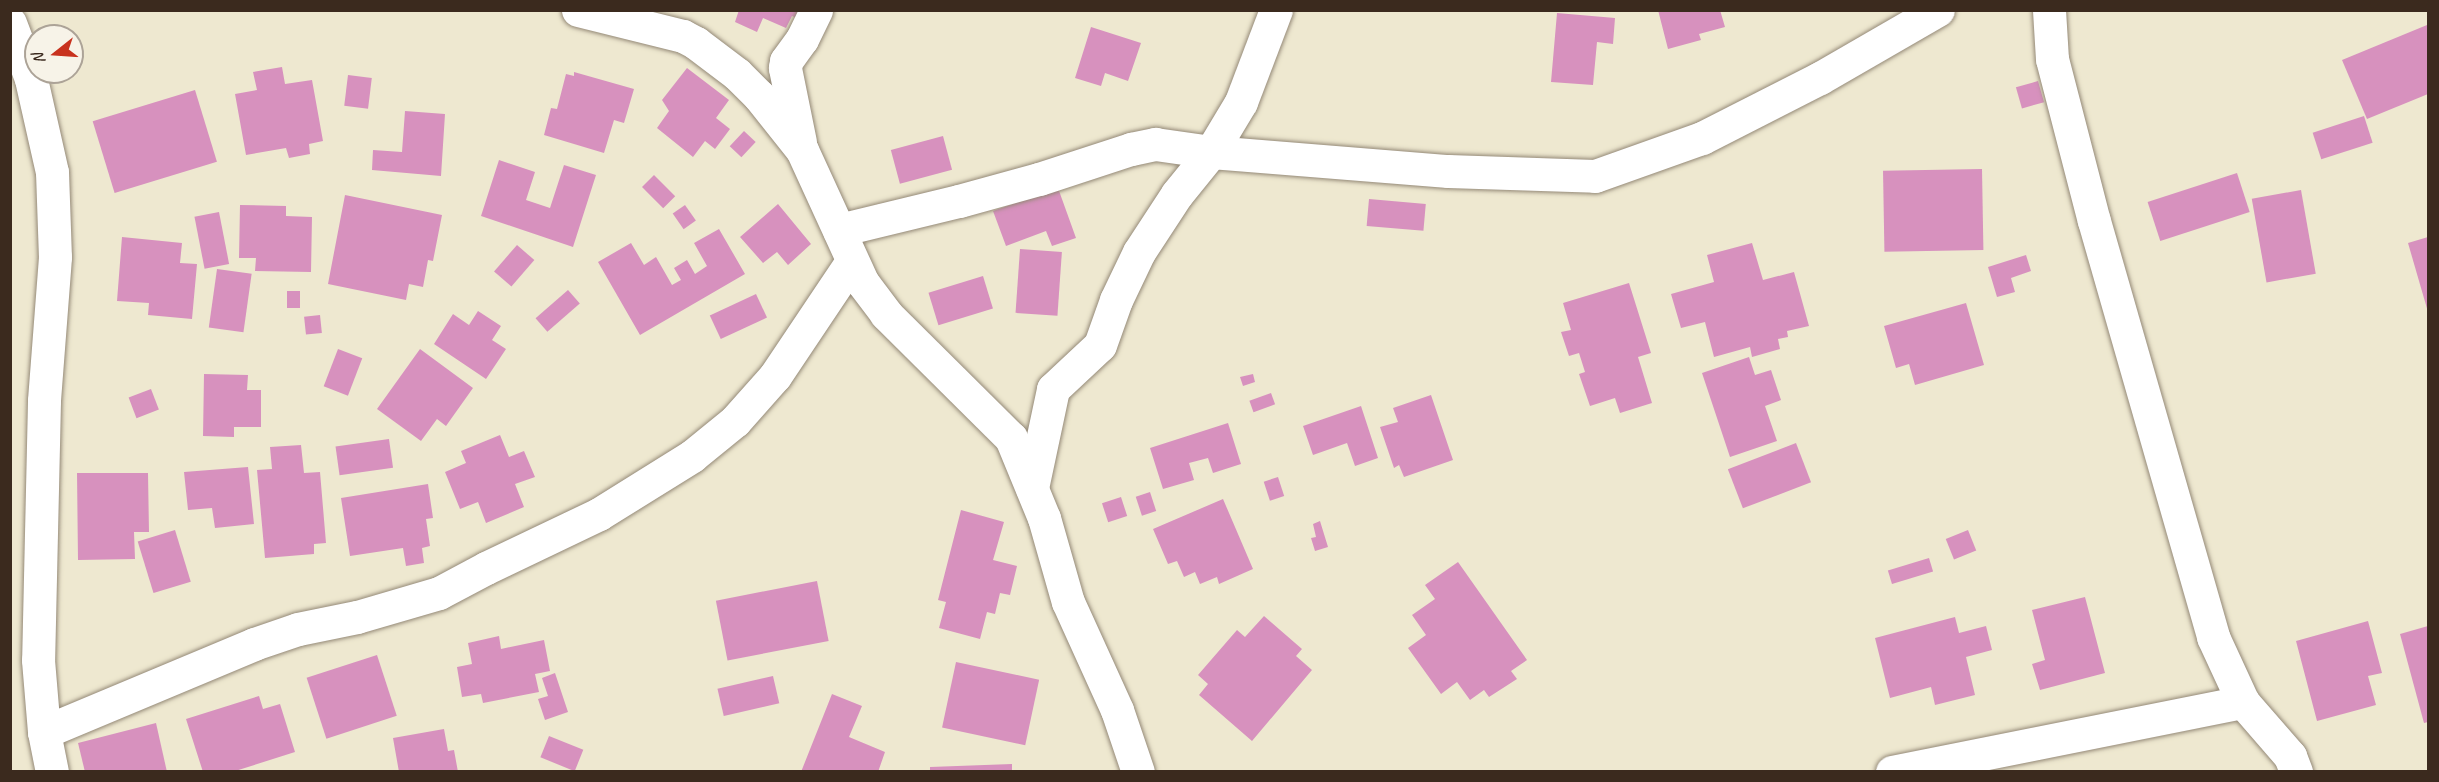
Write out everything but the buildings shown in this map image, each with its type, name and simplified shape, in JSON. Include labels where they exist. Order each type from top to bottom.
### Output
[{"type":"street","points":[[578,10],[683,36],[696,43],[737,74],[759,96],[802,150]]},
{"type":"street","points":[[816,10],[802,39],[786,61],[785,68],[802,150],[863,283],[886,314],[1011,438],[1044,518],[1068,602],[1117,710],[1138,771]]},
{"type":"street","points":[[1032,488],[1053,390],[1100,345],[1116,300],[1139,252],[1177,194],[1211,152],[1241,102],[1276,10]]},
{"type":"street","points":[[839,230],[1039,179],[1131,149],[1155,144],[1211,152],[1448,171],[1595,176],[1702,138],[1820,78],[1938,10]]},
{"type":"street","points":[[2049,10],[2052,59],[2121,321],[2213,637],[2243,702],[2290,756],[2296,771]]},
{"type":"street","points":[[10,23],[31,79],[52,172],[55,257],[44,401],[38,660],[44,732],[52,771]]},
{"type":"street","points":[[44,732],[254,644],[298,629],[357,616],[439,593],[599,514],[692,456],[735,421],[775,376],[852,261]]},
{"type":"street","points":[[1892,771],[2210,711],[2243,702]]}]
